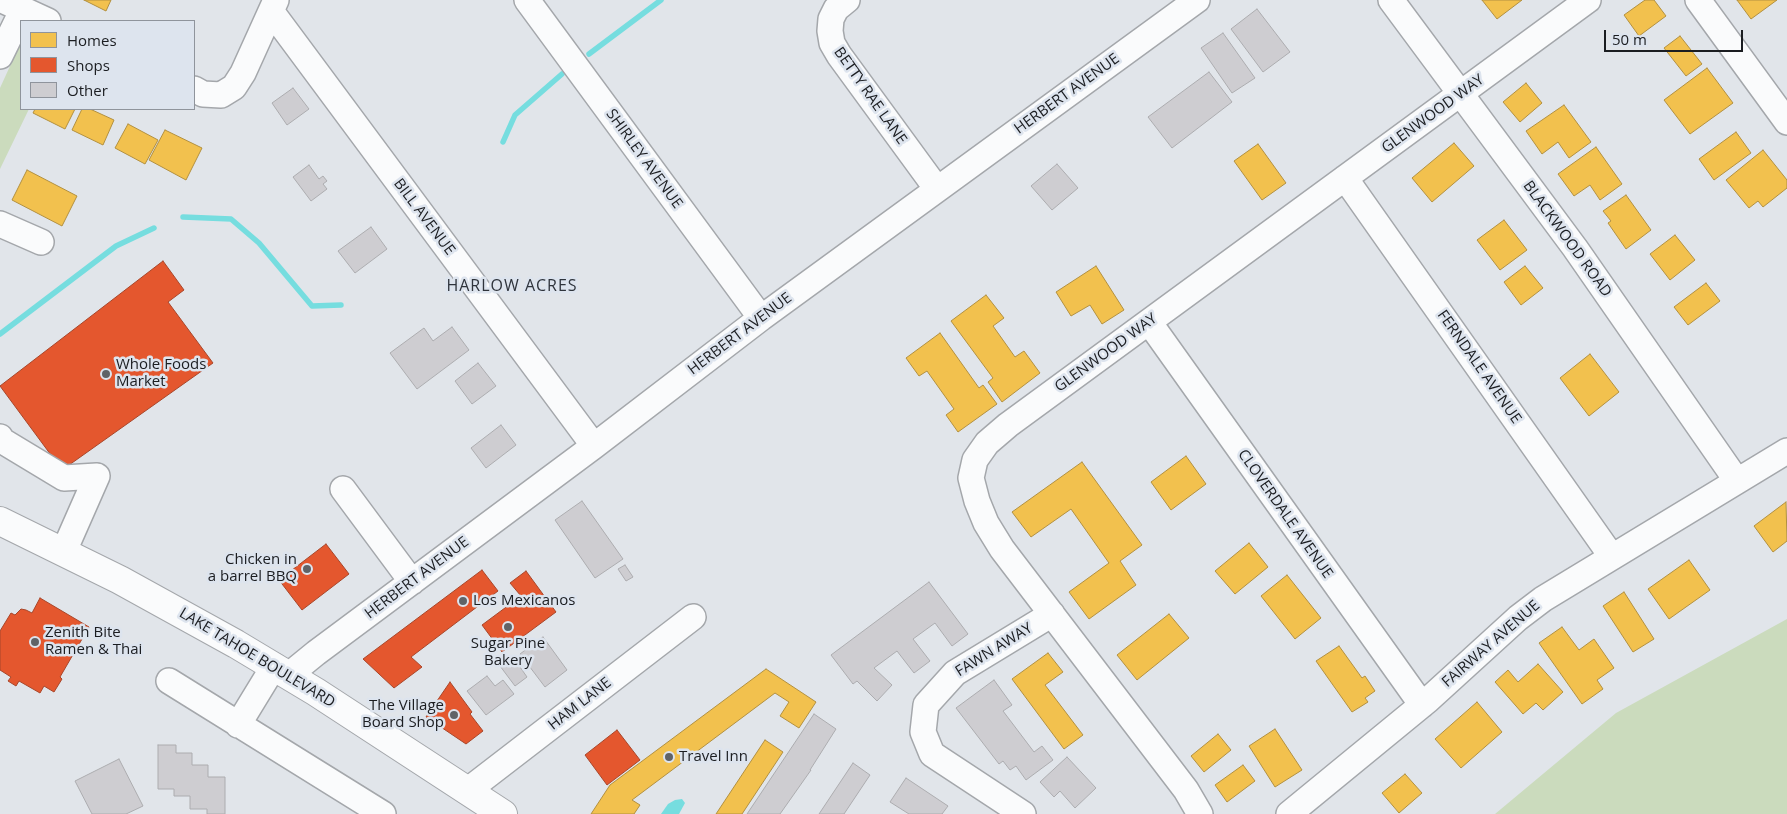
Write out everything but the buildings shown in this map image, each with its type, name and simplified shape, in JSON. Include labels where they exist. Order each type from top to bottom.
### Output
[{"type":"highway","name":"LAKE TAHOE BOULEVARD","points":[[0,521],[64,551],[155,598],[282,670],[503,814]]},
{"type":"street","name":"SHIRLEY AVENUE","points":[[527,0],[761,318]]},
{"type":"street","name":"BETTY RAE LANE","points":[[847,0],[836,9],[831,19],[832,43],[937,189]]},
{"type":"street","name":"HERBERT AVENUE","points":[[282,670],[412,582],[761,318],[1197,0]]},
{"type":"street","name":"BLACKWOOD ROAD","points":[[1391,0],[1575,248],[1737,481]]},
{"type":"street","name":"GLENWOOD WAY","points":[[1200,814],[1186,790],[1002,549],[986,523],[977,501],[971,478],[975,460],[987,443],[1008,424],[1588,0]]},
{"type":"street","points":[[1698,0],[1787,122]]},
{"type":"street","points":[[0,56],[12,5],[46,20]]},
{"type":"street","points":[[195,90],[203,94],[220,95],[234,87],[243,73],[274,6]]},
{"type":"street","name":"BILL AVENUE","points":[[274,6],[594,446]]},
{"type":"street","name":"FERNDALE AVENUE","points":[[1345,178],[1612,557]]},
{"type":"street","points":[[0,224],[41,242]]},
{"type":"street","name":"CLOVERDALE AVENUE","points":[[1149,322],[1422,705]]},
{"type":"street","points":[[0,437],[1,440],[64,478],[97,476],[64,551]]},
{"type":"street","name":"FAIRWAY AVENUE","points":[[1289,814],[1422,705],[1518,618],[1544,599],[1787,450]]},
{"type":"street","points":[[343,489],[412,582]]},
{"type":"street","name":"FAWN AWAY","points":[[1009,810],[932,754],[923,732],[926,705],[955,672],[1052,614]]},
{"type":"street","name":"HAM LANE","points":[[467,791],[693,617]]},
{"type":"street","points":[[238,725],[282,670]]},
{"type":"street","points":[[169,681],[383,814]]},
{"type":"green space","points":[[20,44],[20,110],[29,110],[0,169],[0,88]]},
{"type":"green space","points":[[1787,619],[1787,814],[1495,814],[1616,713]]},
{"type":"water","points":[[682,799],[685,803],[679,814],[661,814],[668,804]]},
{"type":"waterway","points":[[589,54],[661,0]]},
{"type":"waterway","points":[[503,142],[515,115],[562,74]]},
{"type":"waterway","points":[[183,217],[231,219],[259,243],[312,306],[341,305]]},
{"type":"waterway","points":[[0,334],[116,246],[154,228]]},
{"type":"place","name":"Whole Foods Market","points":[[106,374]]},
{"type":"place","name":"Chicken in a barrel BBQ","points":[[307,569]]},
{"type":"place","name":"Los Mexicanos","points":[[463,601]]},
{"type":"place","name":"Sugar Pine Bakery","points":[[508,627]]},
{"type":"place","name":"Zenith Bite Ramen & Thai","points":[[35,642]]},
{"type":"place","name":"The Village Board Shop","points":[[454,715]]},
{"type":"place","name":"Travel Inn","points":[[669,757]]},
{"type":"district","name":"HARLOW ACRES","points":[[512,286]]}]
